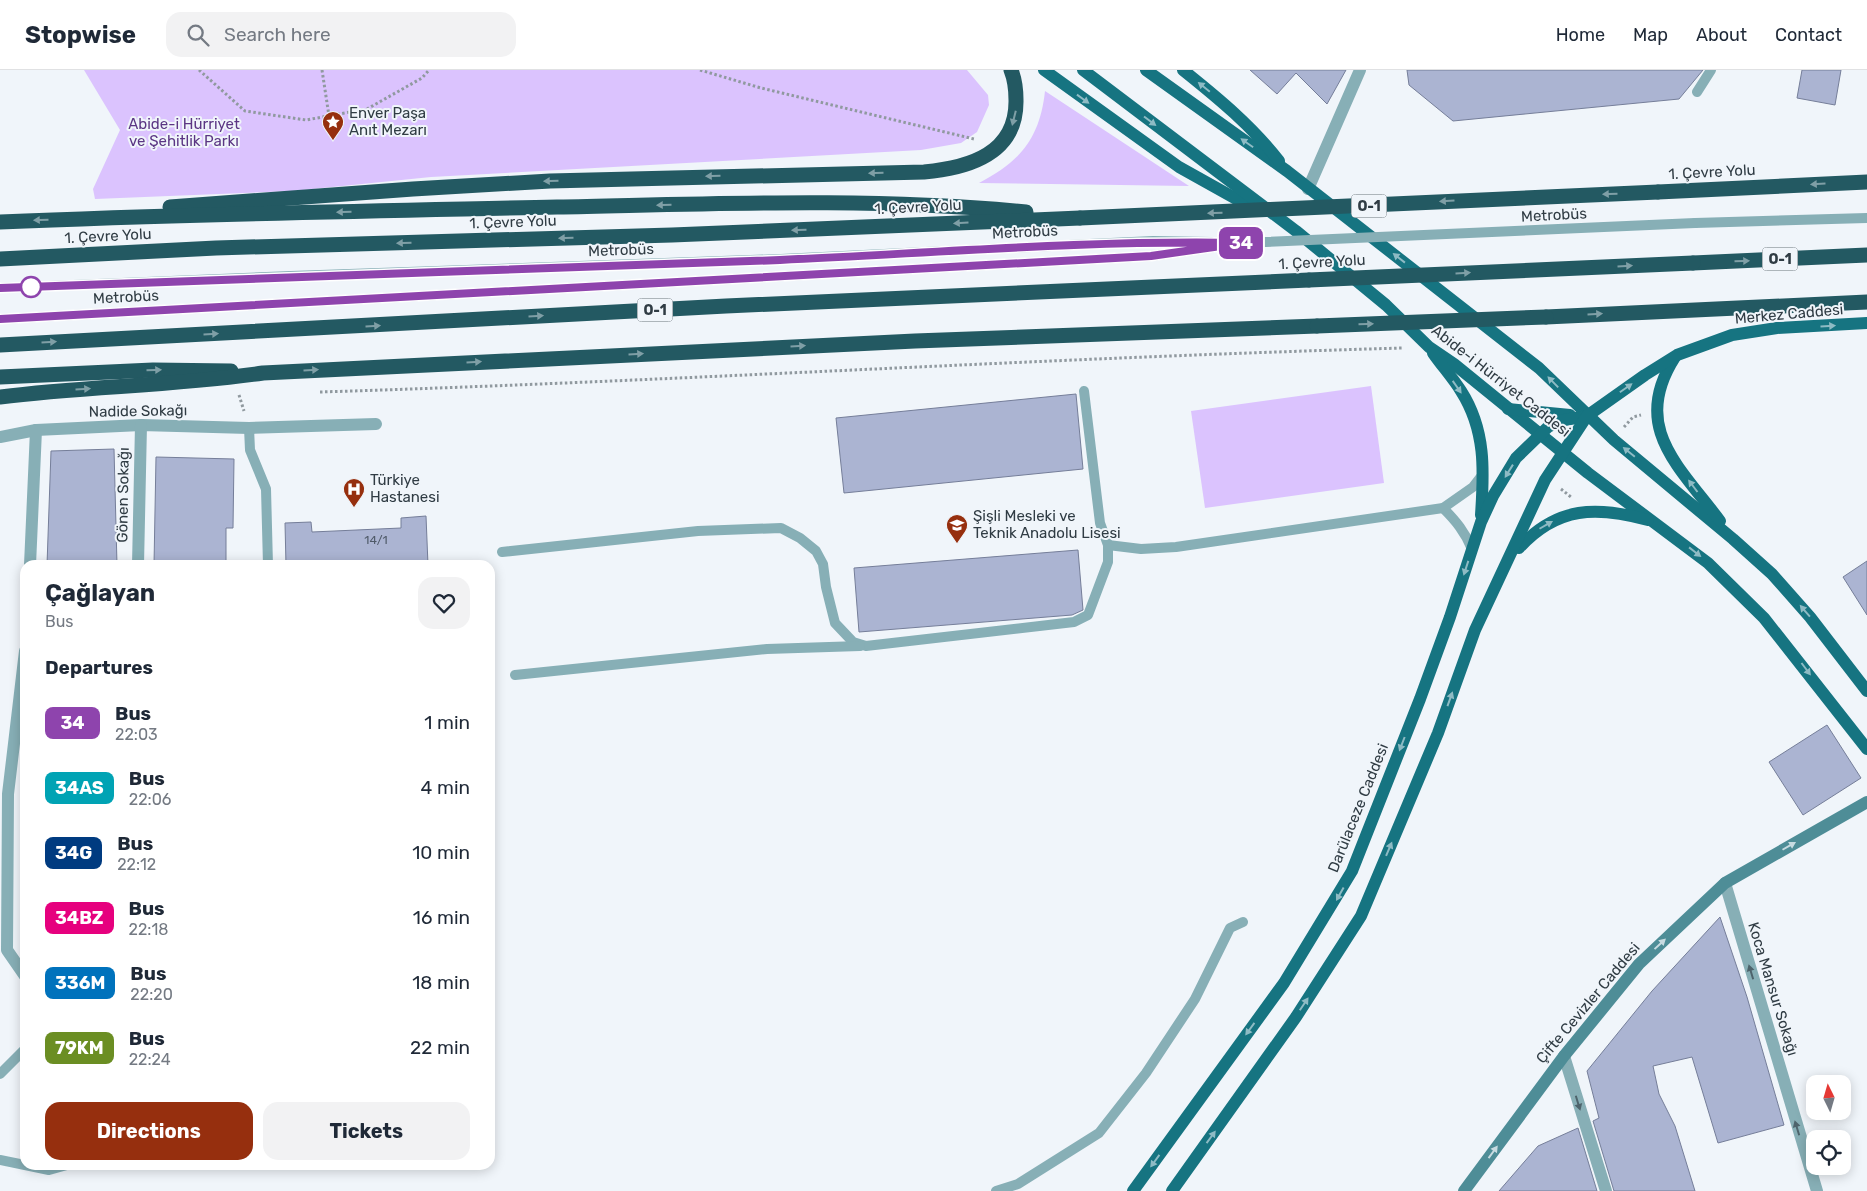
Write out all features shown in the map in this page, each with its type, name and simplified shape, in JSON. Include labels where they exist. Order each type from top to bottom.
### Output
[{"type":"highway","points":[[82,218],[131,210],[540,182],[924,172],[954,169],[984,158],[1000,145],[1012,128],[1016,110],[1016,87],[1011,70]]},
{"type":"highway","name":"1. Çevre Yolu","points":[[0,259],[216,248],[672,235],[1867,182]]},
{"type":"highway","points":[[0,222],[82,218],[600,206],[842,203],[980,208],[1080,218]]},
{"type":"highway","name":"1. Çevre Yolu","points":[[0,344],[736,305],[1867,255]]},
{"type":"highway","points":[[0,397],[61,390],[179,384],[263,373],[906,341],[1317,326],[1867,302]]},
{"type":"highway","points":[[0,377],[178,370],[263,373]]},
{"type":"main road","points":[[1044,70],[1179,167],[1296,231]]},
{"type":"main road","name":"Abide-i Hürriyet Caddesi","points":[[1083,70],[1296,231],[1386,305],[1429,347],[1454,364],[1588,473],[1708,562],[1764,618],[1867,749]]},
{"type":"main road","name":"Abide-i Hürriyet Caddesi","points":[[1146,70],[1286,171],[1516,348],[1587,416],[1734,539],[1772,574],[1804,610],[1867,691]]},
{"type":"main road","points":[[1183,70],[1230,108],[1261,138],[1286,171]]},
{"type":"main road","name":"Merkez Caddesi","points":[[1587,416],[1677,355],[1732,335],[1777,328],[1867,324]]},
{"type":"main road","points":[[1429,347],[1461,392],[1470,408],[1480,436],[1483,474],[1481,522]]},
{"type":"main road","points":[[1677,355],[1661,383],[1657,400],[1656,411],[1662,440],[1671,457],[1734,539]]},
{"type":"main road","points":[[1172,1191],[1296,1017],[1361,916],[1438,733],[1475,630],[1545,480],[1565,453],[1587,416],[1507,409]]},
{"type":"main road","name":"Darülaceze Caddesi","points":[[1133,1191],[1284,984],[1352,871],[1420,698],[1481,522],[1493,496],[1516,458],[1540,434],[1559,421],[1587,416]]},
{"type":"main road","points":[[1510,557],[1542,526],[1558,518],[1574,514],[1592,510],[1621,513],[1656,522]]},
{"type":"street","points":[[1308,189],[1360,70]]},
{"type":"street","name":"Nadide Sokağı","points":[[0,437],[36,430],[141,425],[249,428],[376,424]]},
{"type":"street","name":"Gönen Sokağı","points":[[138,560],[141,425]]},
{"type":"street","points":[[30,560],[36,430]]},
{"type":"street","points":[[20,686],[4,798],[4,897],[7,950],[20,969]]},
{"type":"street","name":"Çifte Cevizler Caddesi","points":[[1464,1191],[1564,1056],[1639,964],[1725,883],[1867,802]]},
{"type":"street","name":"Koca Mansur Sokağı","points":[[1725,883],[1817,1191]]},
{"type":"street","points":[[1564,1056],[1606,1191]]},
{"type":"lane","points":[[1697,92],[1711,70]]},
{"type":"lane","name":"Metrobüs","points":[[0,288],[291,276],[781,260],[1153,241],[1242,243],[1695,223],[1867,218]]},
{"type":"lane","name":"Metrobüs","points":[[0,319],[1151,256],[1242,243]]},
{"type":"lane","points":[[516,675],[767,649],[866,646],[1074,622],[1088,615],[1108,562],[1108,545],[1100,523],[1084,391]]},
{"type":"lane","points":[[249,428],[250,450],[266,489],[268,560]]},
{"type":"lane","points":[[1108,545],[1141,548],[1176,548],[1443,508],[1473,487],[1483,474]]},
{"type":"lane","points":[[1443,508],[1456,520],[1472,548]]},
{"type":"lane","points":[[502,552],[698,531],[781,528],[800,538],[816,551],[823,564],[826,587],[835,623],[853,642],[866,646]]},
{"type":"lane","points":[[996,1191],[1018,1184],[1099,1133],[1146,1073],[1195,998],[1230,928],[1243,922]]},
{"type":"lane","points":[[0,1074],[20,1053]]},
{"type":"lane","points":[[0,1160],[20,1164]]},
{"type":"path","points":[[199,70],[245,111],[306,120],[367,109],[422,78],[429,70]]},
{"type":"path","points":[[322,70],[329,116]]},
{"type":"path","points":[[700,70],[761,88],[1000,145]]},
{"type":"path","points":[[317,392],[502,386],[1257,352],[1429,347]]},
{"type":"path","points":[[230,395],[249,394]]},
{"type":"green space","name":"Abide-i Hürriyet ve Şehitlik Parkı","points":[[84,70],[967,70],[988,95],[989,105],[977,132],[961,143],[921,150],[431,177],[293,191],[95,199],[93,189],[120,130]]},
{"type":"green space","points":[[1045,91],[1189,186],[979,183],[1006,166],[1026,147],[1038,122]]},
{"type":"green space","points":[[1371,386],[1384,483],[1205,508],[1191,411]]},
{"type":"building","points":[[1250,70],[1346,70],[1327,104],[1296,73],[1277,94]]},
{"type":"building","points":[[1407,70],[1703,70],[1679,99],[1453,121],[1409,85]]},
{"type":"building","points":[[1802,70],[1841,70],[1835,105],[1797,98]]},
{"type":"building","points":[[1076,394],[1083,469],[844,493],[836,418]]},
{"type":"building","points":[[114,449],[117,560],[47,560],[51,451]]},
{"type":"building","points":[[156,457],[234,459],[233,528],[226,528],[226,560],[154,560]]},
{"type":"building","name":"Türkiye Hastanesi","points":[[426,516],[428,560],[286,560],[285,523],[311,522],[312,532],[401,528],[401,518]]},
{"type":"building","points":[[1078,550],[1083,610],[1072,615],[859,632],[854,568]]},
{"type":"building","points":[[1867,561],[1867,615],[1843,577]]},
{"type":"building","points":[[1827,725],[1861,778],[1803,815],[1769,762]]},
{"type":"building","points":[[1720,917],[1747,997],[1784,1125],[1718,1143],[1692,1057],[1653,1066],[1659,1094],[1675,1126],[1695,1191],[1614,1191],[1593,1121],[1599,1118],[1587,1071],[1652,991]]},
{"type":"building","points":[[1578,1128],[1597,1191],[1499,1191],[1538,1146]]},
{"type":"bus line","name":"34","points":[[0,288],[291,276],[781,260],[1153,241],[1242,243],[1151,256],[0,319]]},
{"type":"place","name":"Enver Paşa Anıt Mezarı","points":[[333,141]]},
{"type":"place","name":"Türkiye Hastanesi","points":[[354,508]]},
{"type":"place","name":"Şişli Mesleki ve Teknik Anadolu Lisesi","points":[[957,544]]}]
